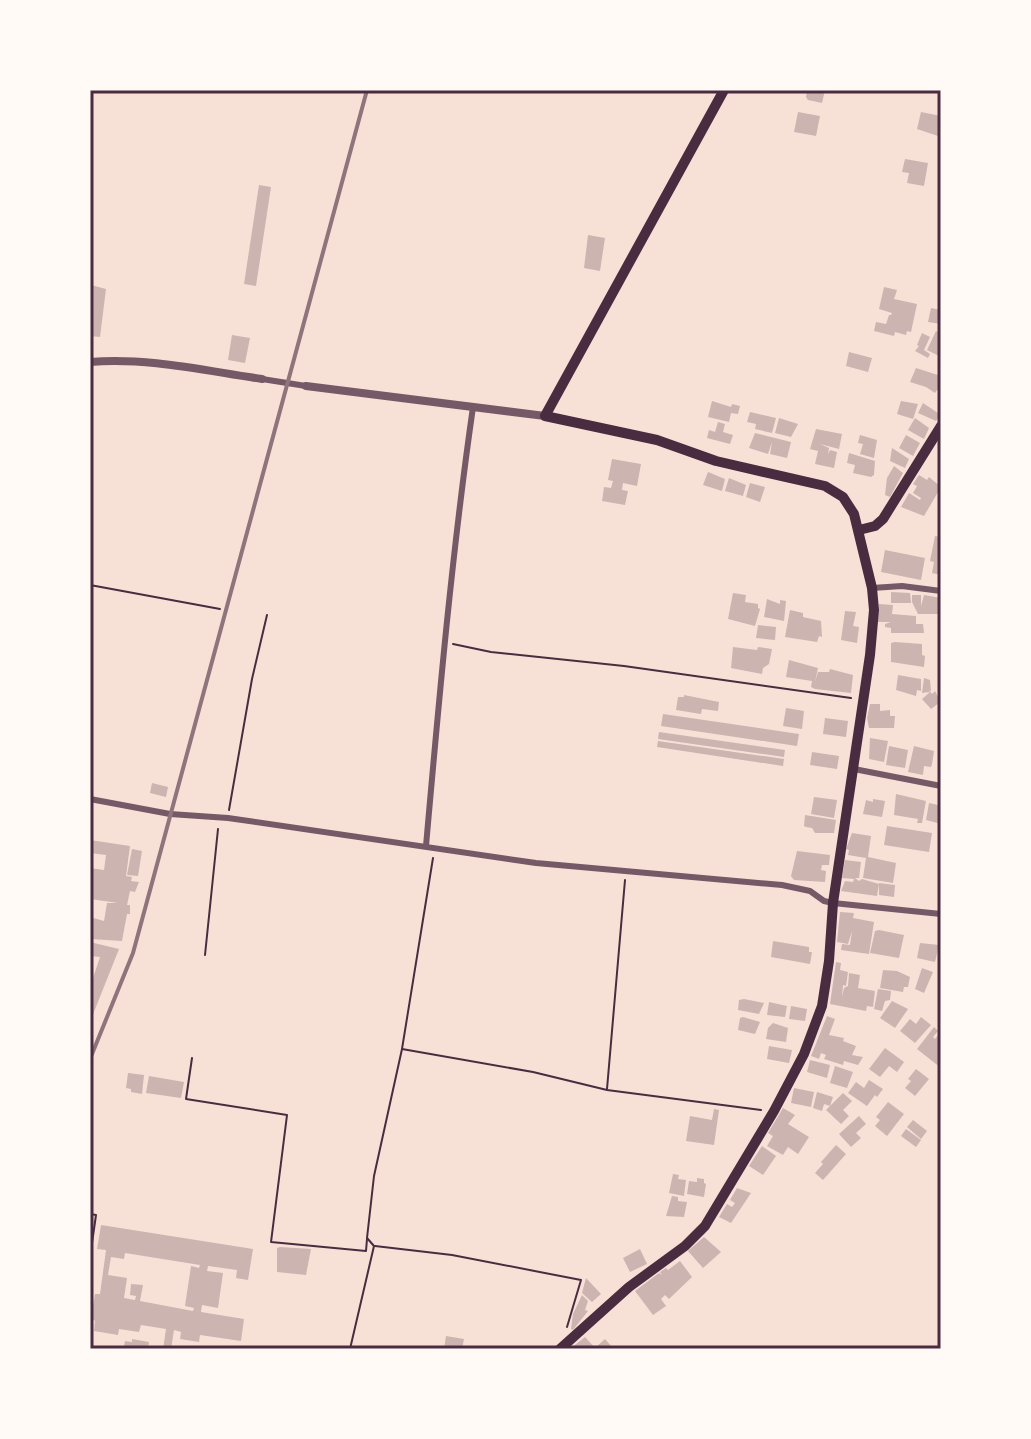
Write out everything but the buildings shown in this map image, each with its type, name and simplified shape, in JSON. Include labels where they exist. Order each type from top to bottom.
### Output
[{"type":"main road","points":[[560,1349],[629,1287],[697,1235],[717,1209],[804,1054],[822,1006],[833,903],[864,700],[874,610],[872,588],[854,514],[843,497],[825,486],[716,461],[657,440],[545,416],[724,90]]},
{"type":"main road","points":[[859,530],[875,526],[883,519],[941,426]]},
{"type":"street","points":[[90,362],[110,360],[173,366],[545,416]]},
{"type":"street","points":[[430,847],[444,642],[473,407]]},
{"type":"street","points":[[872,588],[902,586],[941,591]]},
{"type":"street","points":[[854,769],[941,786]]},
{"type":"street","points":[[90,799],[170,814],[228,818],[536,863],[790,886],[810,891],[833,903],[941,914]]},
{"type":"path","points":[[90,585],[220,609]]},
{"type":"path","points":[[228,818],[267,615]]},
{"type":"path","points":[[444,642],[491,652],[624,666],[864,700]]},
{"type":"path","points":[[205,955],[219,817]]},
{"type":"path","points":[[192,1058],[186,1099],[287,1115],[271,1242],[366,1251],[374,1176],[402,1049],[430,847]]},
{"type":"path","points":[[607,1090],[626,871]]},
{"type":"path","points":[[402,1049],[533,1072],[607,1090],[774,1111]]},
{"type":"path","points":[[90,1214],[96,1215],[90,1257]]},
{"type":"path","points":[[367,1238],[374,1246],[467,1257],[581,1280],[560,1349]]},
{"type":"path","points":[[350,1349],[374,1246]]},
{"type":"railway","points":[[90,1059],[133,953],[367,90]]}]
